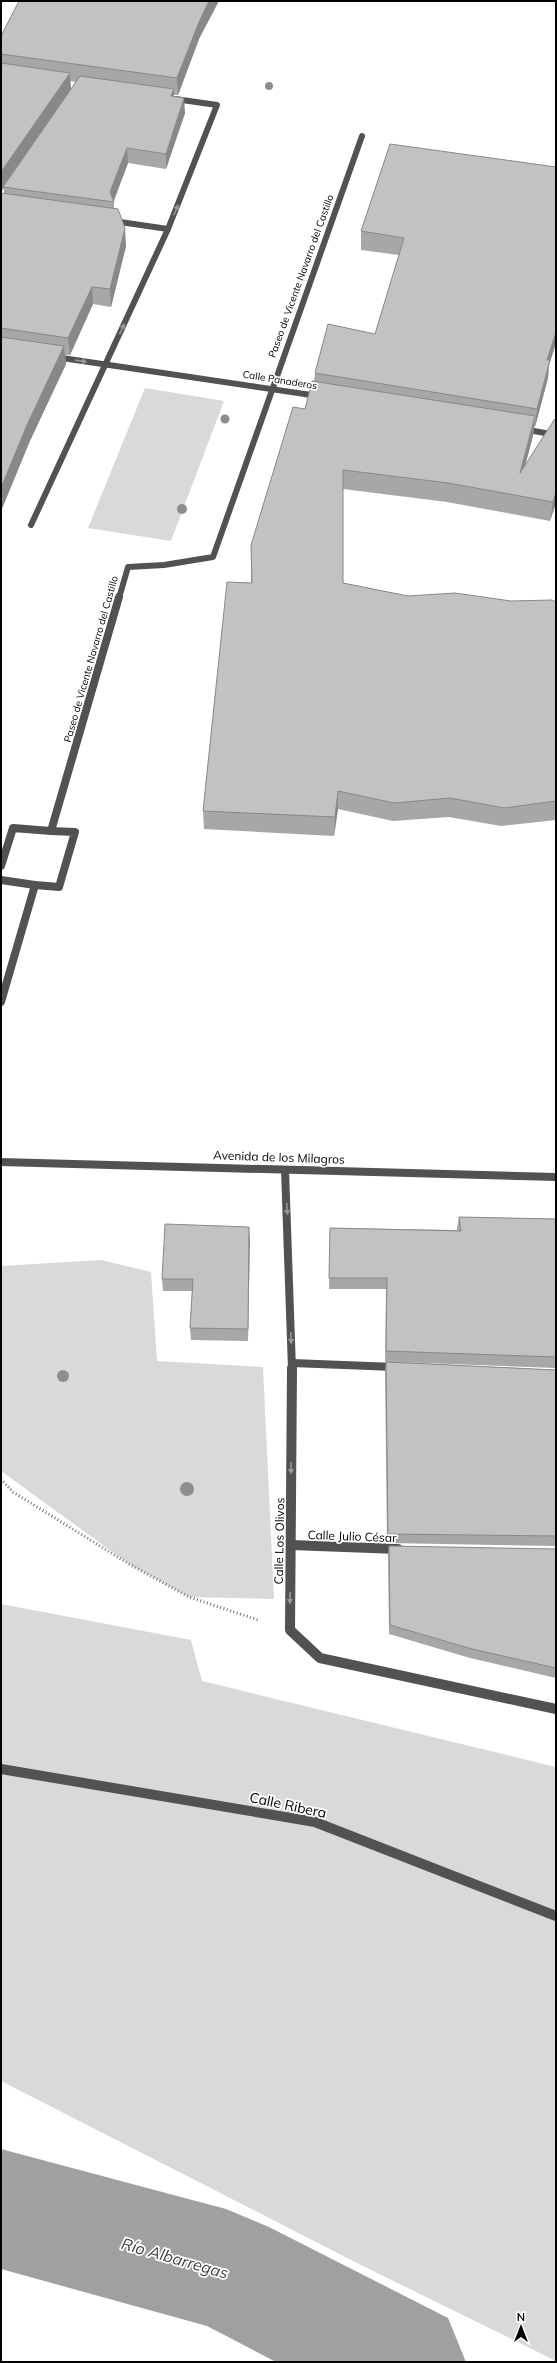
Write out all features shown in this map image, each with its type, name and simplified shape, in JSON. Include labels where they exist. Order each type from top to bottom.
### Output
[{"type":"street","points":[[31,525],[168,229],[218,105],[172,99]]},
{"type":"street","name":"Paseo de Vicente Navarro del Castillo","points":[[51,831],[128,567],[164,565],[213,557],[362,136]]},
{"type":"street","points":[[106,220],[168,229]]},
{"type":"street","name":"Calle Panaderos","points":[[50,356],[329,398]]},
{"type":"street","points":[[517,428],[556,435]]},
{"type":"street","points":[[1,866],[13,828],[75,832],[59,887],[1,880]]},
{"type":"street","points":[[1,1002],[35,885]]},
{"type":"street","name":"Avenida de los Milagros","points":[[1,1162],[556,1178]]},
{"type":"street","name":"Calle Los Olivos","points":[[285,1170],[292,1363],[290,1630]]},
{"type":"street","points":[[292,1363],[405,1367]]},
{"type":"street","name":"Calle Julio César","points":[[291,1545],[406,1550]]},
{"type":"street","points":[[290,1630],[320,1658],[556,1709]]},
{"type":"street","name":"Calle Ribera","points":[[1,1769],[315,1822],[556,1916]]},
{"type":"path","points":[[1,1479],[13,1492],[129,1564],[189,1597],[290,1630]]},
{"type":"shaded area","points":[[145,388],[224,401],[171,541],[88,528]]},
{"type":"shaded area","points":[[101,1260],[151,1272],[157,1361],[263,1367],[274,1599],[189,1597],[129,1564],[1,1471],[1,1266]]},
{"type":"shaded area","points":[[1,1604],[191,1640],[202,1681],[556,1767],[556,2361],[359,2264],[1,2081]]},
{"type":"building","points":[[19,1],[209,1],[177,78],[1,54],[1,36]]},
{"type":"building","points":[[1,63],[70,73],[1,172]]},
{"type":"building","points":[[80,76],[174,89],[171,96],[184,98],[166,154],[127,148],[110,192],[114,202],[3,187]]},
{"type":"building","points":[[390,144],[556,167],[556,332],[547,360],[550,360],[537,409],[315,373],[328,324],[375,334],[404,238],[361,231]]},
{"type":"building","points":[[1,193],[118,209],[125,228],[110,289],[92,287],[68,338],[1,328]]},
{"type":"building","points":[[1,337],[64,346],[27,425],[1,488]]},
{"type":"building","points":[[312,381],[535,416],[520,473],[556,419],[556,492],[553,502],[448,483],[343,470],[343,583],[408,596],[455,593],[511,601],[552,600],[556,602],[556,801],[504,808],[450,798],[394,803],[338,791],[335,817],[203,811],[227,582],[252,583],[251,545],[293,407],[305,409]]},
{"type":"building","points":[[459,1217],[556,1219],[556,1357],[386,1351],[387,1278],[329,1278],[330,1228],[461,1231]]},
{"type":"building","points":[[165,1224],[249,1227],[248,1329],[190,1328],[193,1279],[162,1279]]},
{"type":"building","points":[[386,1362],[556,1370],[556,1536],[388,1534]]},
{"type":"building","points":[[389,1546],[556,1549],[556,1668],[472,1649],[390,1625]]},
{"type":"waterway","name":"Río Albarregas","points":[[1,2209],[226,2270],[404,2362]]}]
